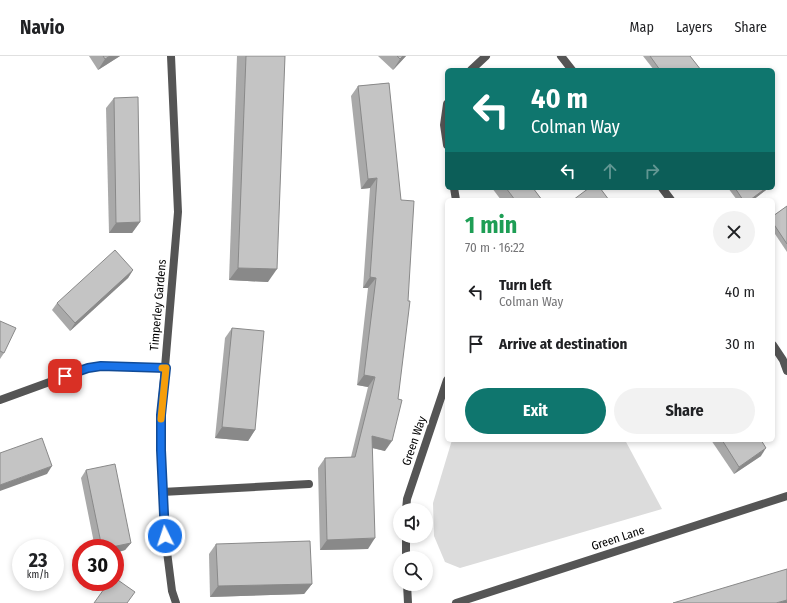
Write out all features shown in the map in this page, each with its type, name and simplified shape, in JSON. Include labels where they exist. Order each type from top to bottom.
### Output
[{"type":"street","name":"Timperley Gardens","points":[[171,56],[178,212],[161,415],[162,492],[168,562],[172,590],[176,603]]},
{"type":"street","points":[[473,68],[486,56]]},
{"type":"street","points":[[561,56],[570,68]]},
{"type":"street","points":[[445,118],[445,132]]},
{"type":"street","points":[[775,348],[783,360],[787,371]]},
{"type":"street","points":[[0,400],[88,368],[109,366],[166,368]]},
{"type":"street","name":"Green Way","points":[[407,503],[445,386]]},
{"type":"street","points":[[162,492],[309,484]]},
{"type":"street","name":"Green Lane","points":[[456,603],[787,496]]},
{"type":"street","points":[[407,591],[408,603]]},
{"type":"shaded area","points":[[451,442],[626,442],[662,509],[460,568],[445,562],[434,536],[433,503]]},
{"type":"building","points":[[103,56],[110,56],[105,59]]},
{"type":"building","points":[[246,56],[285,56],[277,269],[238,268]]},
{"type":"building","points":[[650,56],[690,56],[699,68],[659,68]]},
{"type":"building","points":[[389,83],[401,200],[414,201],[408,301],[410,301],[398,399],[402,400],[392,441],[372,436],[375,538],[327,540],[325,458],[355,457],[375,377],[364,375],[376,278],[370,277],[377,178],[368,179],[358,86]]},
{"type":"building","points":[[138,97],[140,222],[116,223],[114,98]]},
{"type":"building","points":[[508,190],[534,190],[540,198],[514,198]]},
{"type":"building","points":[[586,190],[602,190],[608,198],[576,198]]},
{"type":"building","points":[[736,190],[763,190],[753,198],[742,198]]},
{"type":"building","points":[[787,206],[787,244],[775,226],[775,215]]},
{"type":"building","points":[[115,250],[133,270],[75,323],[57,303]]},
{"type":"building","points":[[0,321],[16,328],[4,353],[0,351]]},
{"type":"building","points":[[232,328],[264,331],[255,430],[222,427]]},
{"type":"building","points":[[42,438],[52,466],[0,485],[0,453]]},
{"type":"building","points":[[723,442],[762,442],[766,448],[739,467]]},
{"type":"building","points":[[115,464],[131,543],[124,544],[124,539],[100,539],[86,470]]},
{"type":"building","points":[[310,541],[312,584],[218,586],[216,544]]},
{"type":"building","points":[[787,569],[787,600],[776,603],[673,603]]},
{"type":"building","points":[[124,584],[135,592],[127,603],[94,603],[103,591],[124,591]]},
{"type":"slow traffic","points":[[161,419],[166,368],[162,368]]},
{"type":"route","points":[[65,376],[88,368],[101,366],[166,368],[161,415],[162,492],[165,536]]}]
